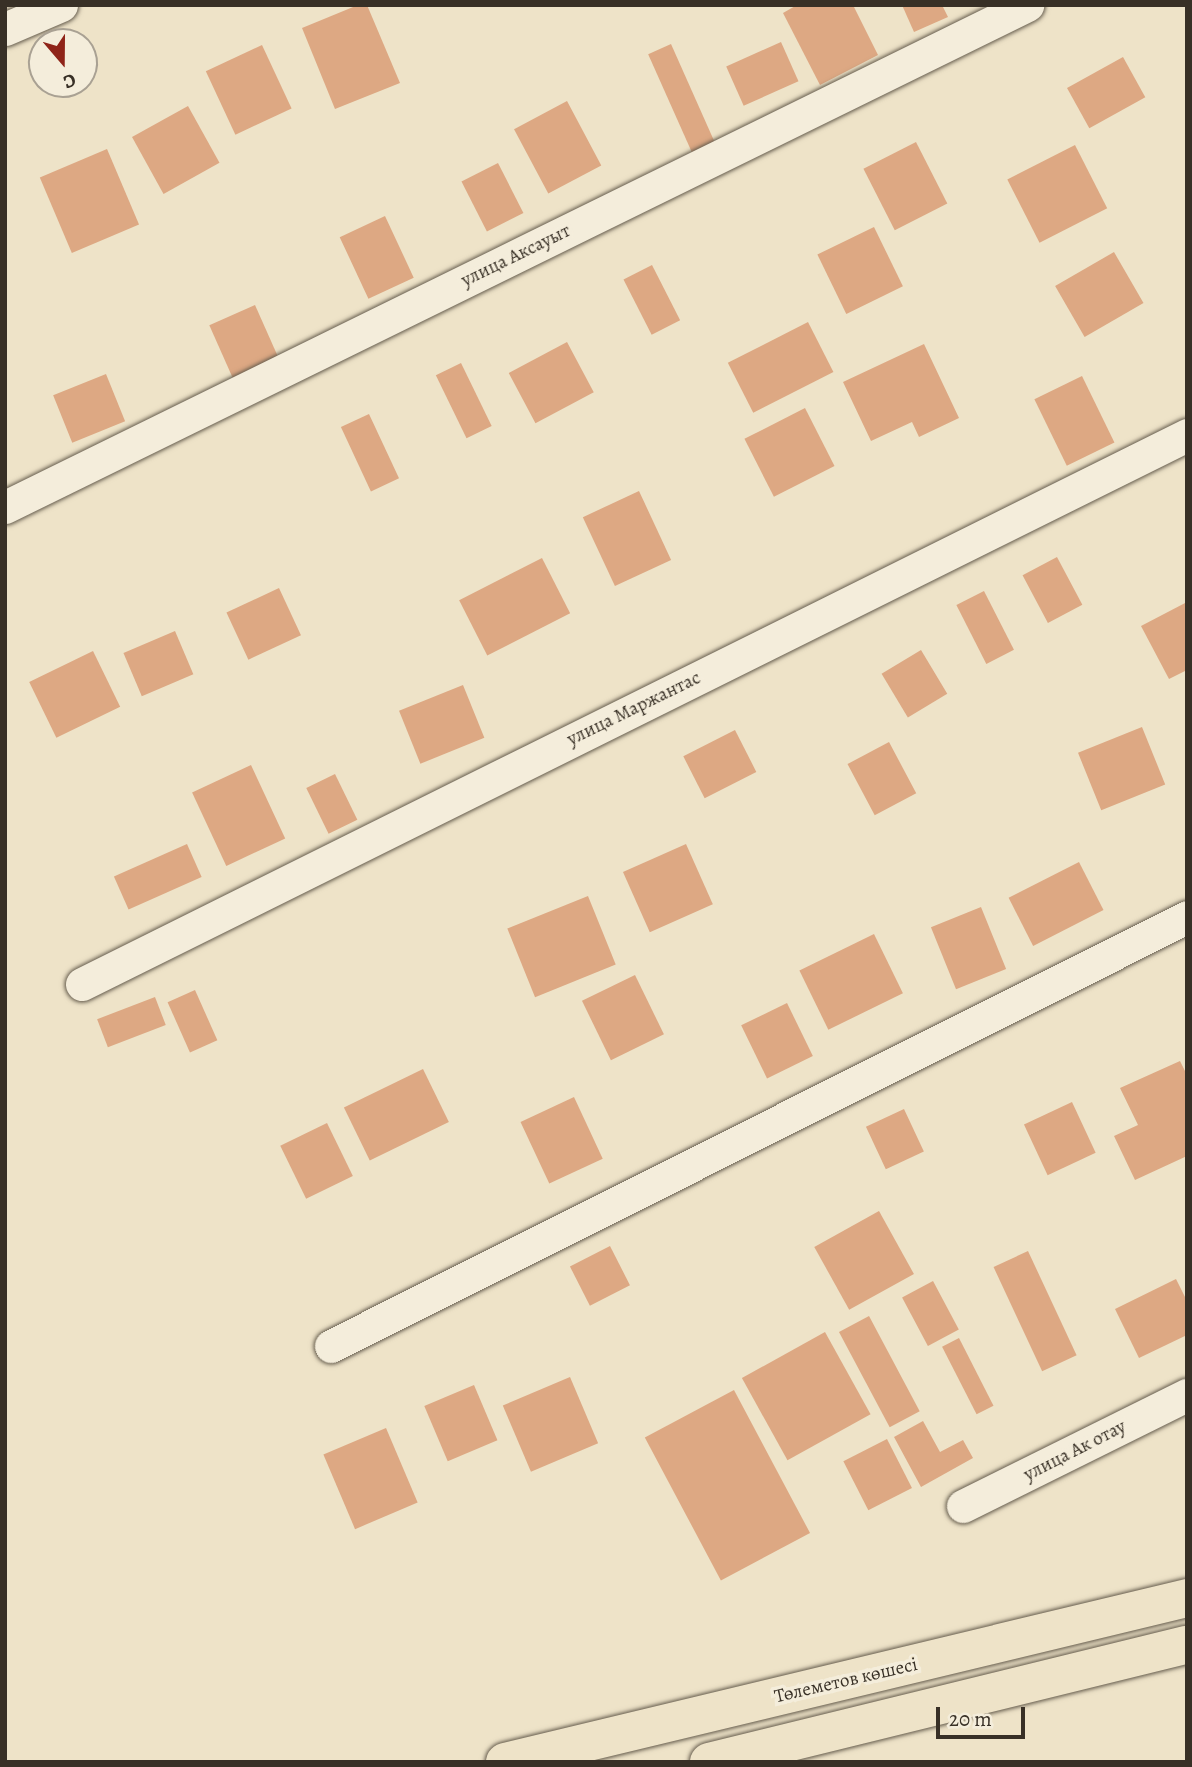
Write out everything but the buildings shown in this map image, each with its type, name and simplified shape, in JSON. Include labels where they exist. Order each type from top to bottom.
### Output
[{"type":"main road","name":"Төлеметов көшесі","points":[[505,1762],[1187,1598]]},
{"type":"main road","points":[[709,1762],[1187,1645]]},
{"type":"street","points":[[8,30],[61,5]]},
{"type":"street","name":"улица Аксауыт","points":[[5,507],[1027,5]]},
{"type":"street","name":"улица Маржантас","points":[[82,984],[1187,435]]},
{"type":"street","points":[[331,1346],[1187,917]]},
{"type":"street","name":"улица Ак отау","points":[[963,1506],[1187,1395]]}]
